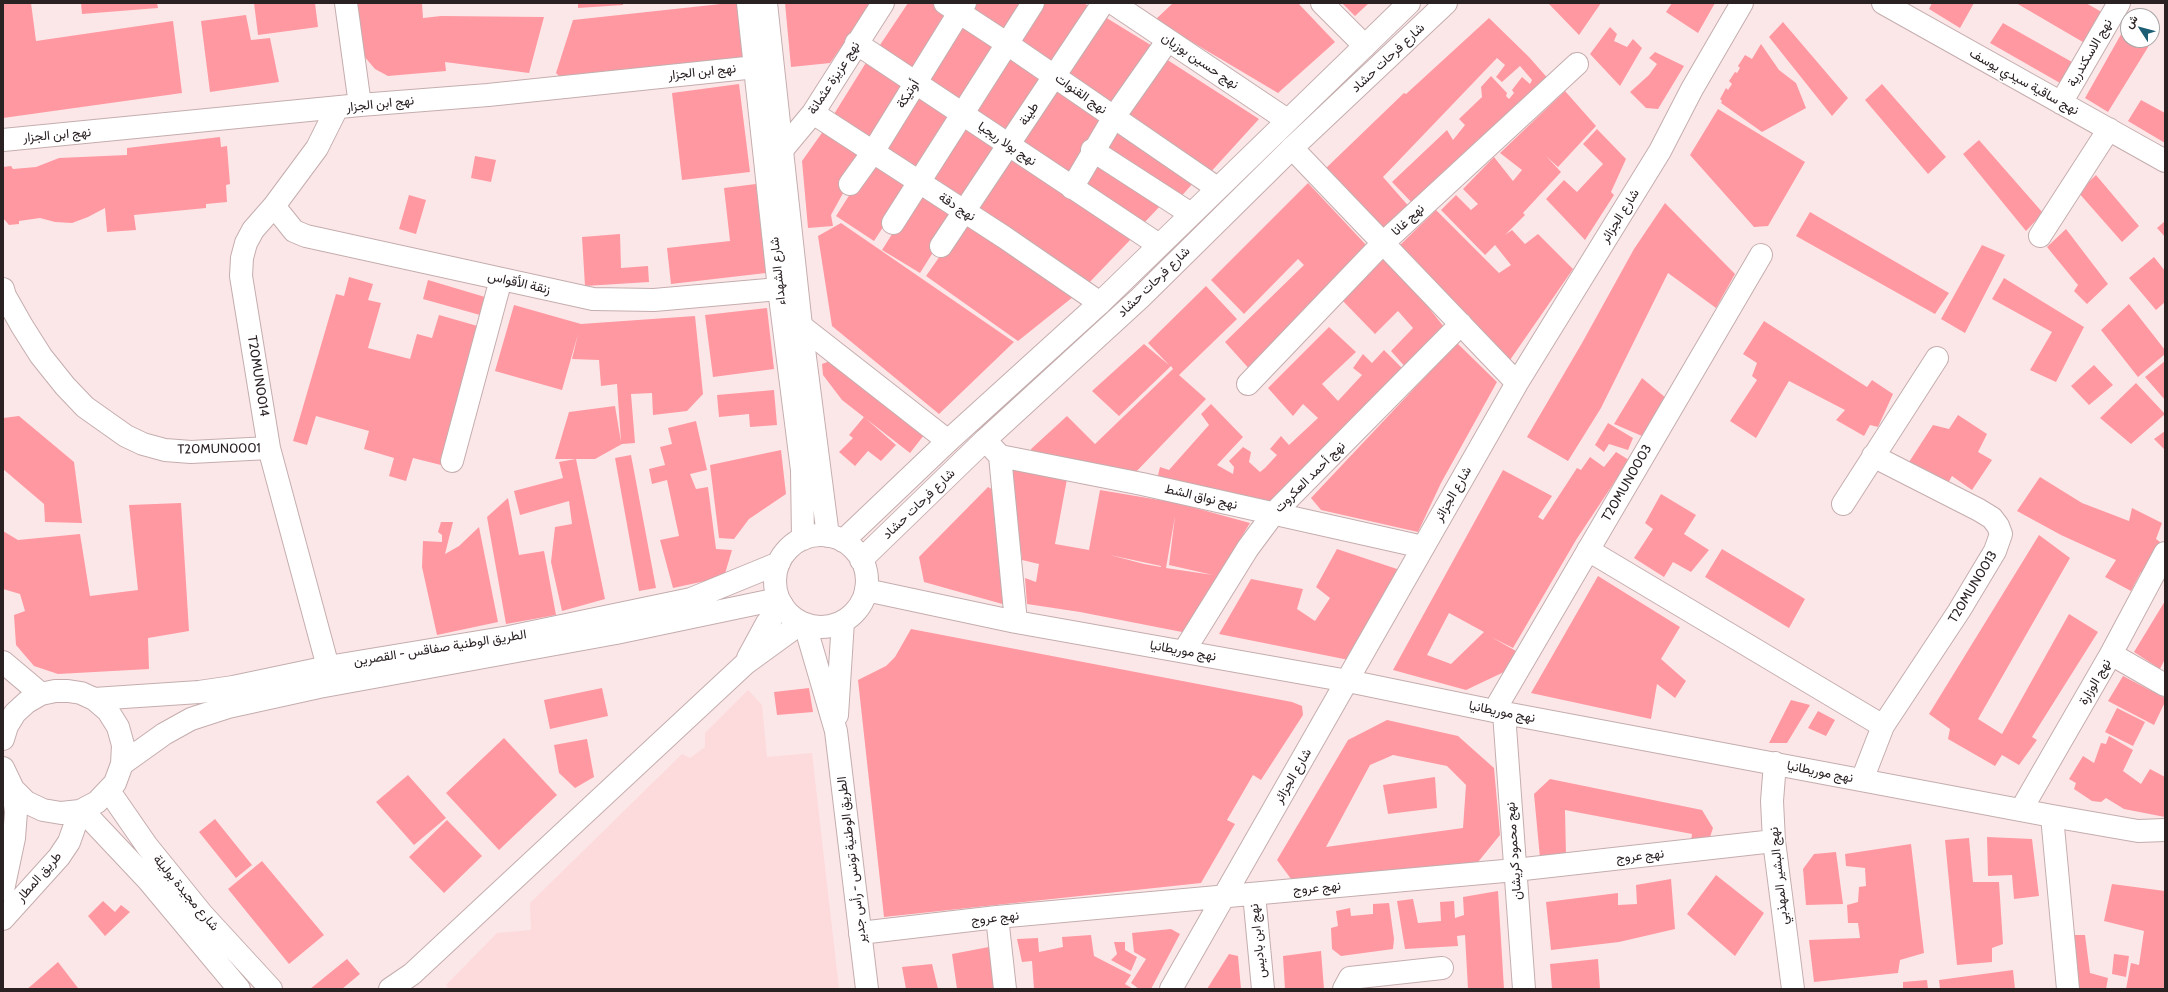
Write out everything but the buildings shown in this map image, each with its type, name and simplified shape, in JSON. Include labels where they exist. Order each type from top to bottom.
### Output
[{"type":"street","points":[[346,3],[360,104]]},
{"type":"street","name":"شارع الشهداء","points":[[748,3],[779,288],[802,470],[803,539]]},
{"type":"street","name":"شارع الشهداء","points":[[766,3],[801,326],[836,538]]},
{"type":"street","name":"نهج عزيزة عثمانة","points":[[782,150],[813,113],[856,43],[883,3]]},
{"type":"street","points":[[893,222],[962,115],[1006,43],[1033,3]]},
{"type":"street","name":"طينة","points":[[941,246],[1103,3]]},
{"type":"street","name":"نهج حسين بوزيان","points":[[1113,3],[1137,9],[1168,40],[1287,120]]},
{"type":"street","points":[[1322,3],[1365,46]]},
{"type":"street","name":"شارع فرحات حشاد","points":[[836,538],[948,441],[1100,303],[1409,3]]},
{"type":"street","name":"شارع فرحات حشاد","points":[[861,560],[985,440],[1140,298],[1292,148],[1446,3]]},
{"type":"street","name":"شارع الجزائر","points":[[1171,989],[1517,383],[1660,151],[1692,89],[1742,3]]},
{"type":"street","name":"نهج الاسكندرية","points":[[2061,103],[2119,3]]},
{"type":"street","name":"نهج القنوات","points":[[956,6],[1006,43],[1217,188]]},
{"type":"street","name":"أوتيكة","points":[[850,184],[873,152],[915,83],[956,6]]},
{"type":"street","name":"نهج ساقية سيدي يوسف","points":[[1896,6],[2061,103],[2165,161]]},
{"type":"street","points":[[1072,188],[1092,150],[1168,40]]},
{"type":"street","name":"نهج بولا ريجيا","points":[[856,43],[1159,245]]},
{"type":"street","name":"نهج غانا","points":[[1248,384],[1382,244],[1577,64]]},
{"type":"street","name":"نهج ابن الجزار","points":[[3,140],[337,108],[360,104],[488,95],[756,67]]},
{"type":"street","name":"T20MUN0014","points":[[328,667],[269,448],[241,276],[242,258],[246,243],[253,230],[274,206],[318,148],[337,108]]},
{"type":"street","name":"نهج دقة","points":[[813,113],[1010,241],[1100,303]]},
{"type":"street","points":[[2040,236],[2109,129]]},
{"type":"street","points":[[1292,148],[1382,244],[1517,383]]},
{"type":"street","points":[[1092,150],[1191,214]]},
{"type":"street","name":"زنقة الأقواس","points":[[274,206],[294,231],[306,236],[577,296],[610,300],[654,300],[779,288]]},
{"type":"street","name":"T20MUN0003","points":[[1499,712],[1588,550],[1761,255]]},
{"type":"street","points":[[452,461],[501,279]]},
{"type":"street","name":"T20MUN0001","points":[[4,294],[41,356],[65,386],[85,407],[126,436],[143,444],[166,450],[191,452],[269,448]]},
{"type":"street","name":"نهج أحمد العكروت","points":[[1184,651],[1248,548],[1274,514],[1461,324]]},
{"type":"street","points":[[801,326],[948,441]]},
{"type":"street","points":[[1843,504],[1937,358]]},
{"type":"street","points":[[985,440],[1000,456],[1016,622]]},
{"type":"street","name":"نهج نواق الشط","points":[[1000,456],[1142,484],[1423,547]]},
{"type":"street","name":"T20MUN0013","points":[[1862,780],[1883,726],[1959,611],[1995,552],[2001,534],[1998,526],[1992,518],[1979,510],[1873,456]]},
{"type":"street","points":[[815,536],[836,538],[853,549],[861,560],[865,569],[866,590],[857,608],[843,621],[831,626],[818,627],[803,624],[790,615],[780,602],[775,587],[775,575],[779,563],[788,549],[803,539],[815,536]]},
{"type":"street","points":[[1588,550],[1883,726]]},
{"type":"street","name":"نهج الوزارة","points":[[2021,810],[2111,654],[2165,553]]},
{"type":"street","name":"الطريق الوطنية صفاقس - القصرين","points":[[94,699],[199,692],[233,687],[328,667],[509,637],[691,599],[779,563]]},
{"type":"street","name":"نهج موريطانيا","points":[[866,590],[1016,622],[1348,681],[1499,712],[2052,816],[2138,830],[2165,830]]},
{"type":"street","points":[[746,663],[780,602]]},
{"type":"street","name":"الطريق الوطنية صفاقس - القصرين","points":[[122,764],[164,734],[190,719],[228,707],[319,687],[780,602]]},
{"type":"street","name":"الطريق الوطنية تونس - رأس جدير","points":[[836,731],[843,621]]},
{"type":"street","points":[[390,989],[407,982],[746,663],[803,624]]},
{"type":"street","name":"الطريق الوطنية تونس - رأس جدير","points":[[803,624],[836,731],[867,989]]},
{"type":"street","points":[[2111,654],[2165,685]]},
{"type":"street","points":[[3,662],[41,694]]},
{"type":"street","points":[[3,768],[13,789],[26,802],[43,810],[61,813],[81,810],[97,802],[115,783],[122,764],[123,745],[118,727],[108,711],[94,699],[81,693],[68,691],[55,691],[41,694],[27,702],[15,712],[4,730]]},
{"type":"street","name":"نهج محمود كريشان","points":[[1499,712],[1515,870],[1524,989]]},
{"type":"street","name":"نهج البشير المهذبي","points":[[1775,763],[1772,802],[1774,841],[1792,989]]},
{"type":"street","name":"طريق المطار","points":[[3,890],[14,838],[16,812],[13,789]]},
{"type":"street","name":"شارع مجيدة بوليلة","points":[[109,791],[146,846],[197,908],[271,989]]},
{"type":"street","name":"شارع مجيدة بوليلة","points":[[81,810],[153,886],[239,989]]},
{"type":"street","name":"طريق المطار","points":[[3,919],[59,858],[69,842],[81,810]]},
{"type":"street","points":[[2052,816],[2068,989]]},
{"type":"street","name":"نهج موريطانيا","points":[[2138,830],[2165,846]]},
{"type":"street","name":"نهج عروج","points":[[860,932],[997,917],[1223,898],[1515,870],[1774,841]]},
{"type":"street","name":"نهج ابن باديس","points":[[1254,894],[1263,989]]},
{"type":"street","points":[[997,917],[1005,989]]},
{"type":"street","points":[[1344,989],[1350,978],[1442,968]]},
{"type":"shaded area","points":[[748,690],[762,705],[767,757],[812,753],[839,989],[448,989],[446,985],[497,933],[531,930],[530,903],[682,754],[690,758],[705,747],[705,733]]}]
